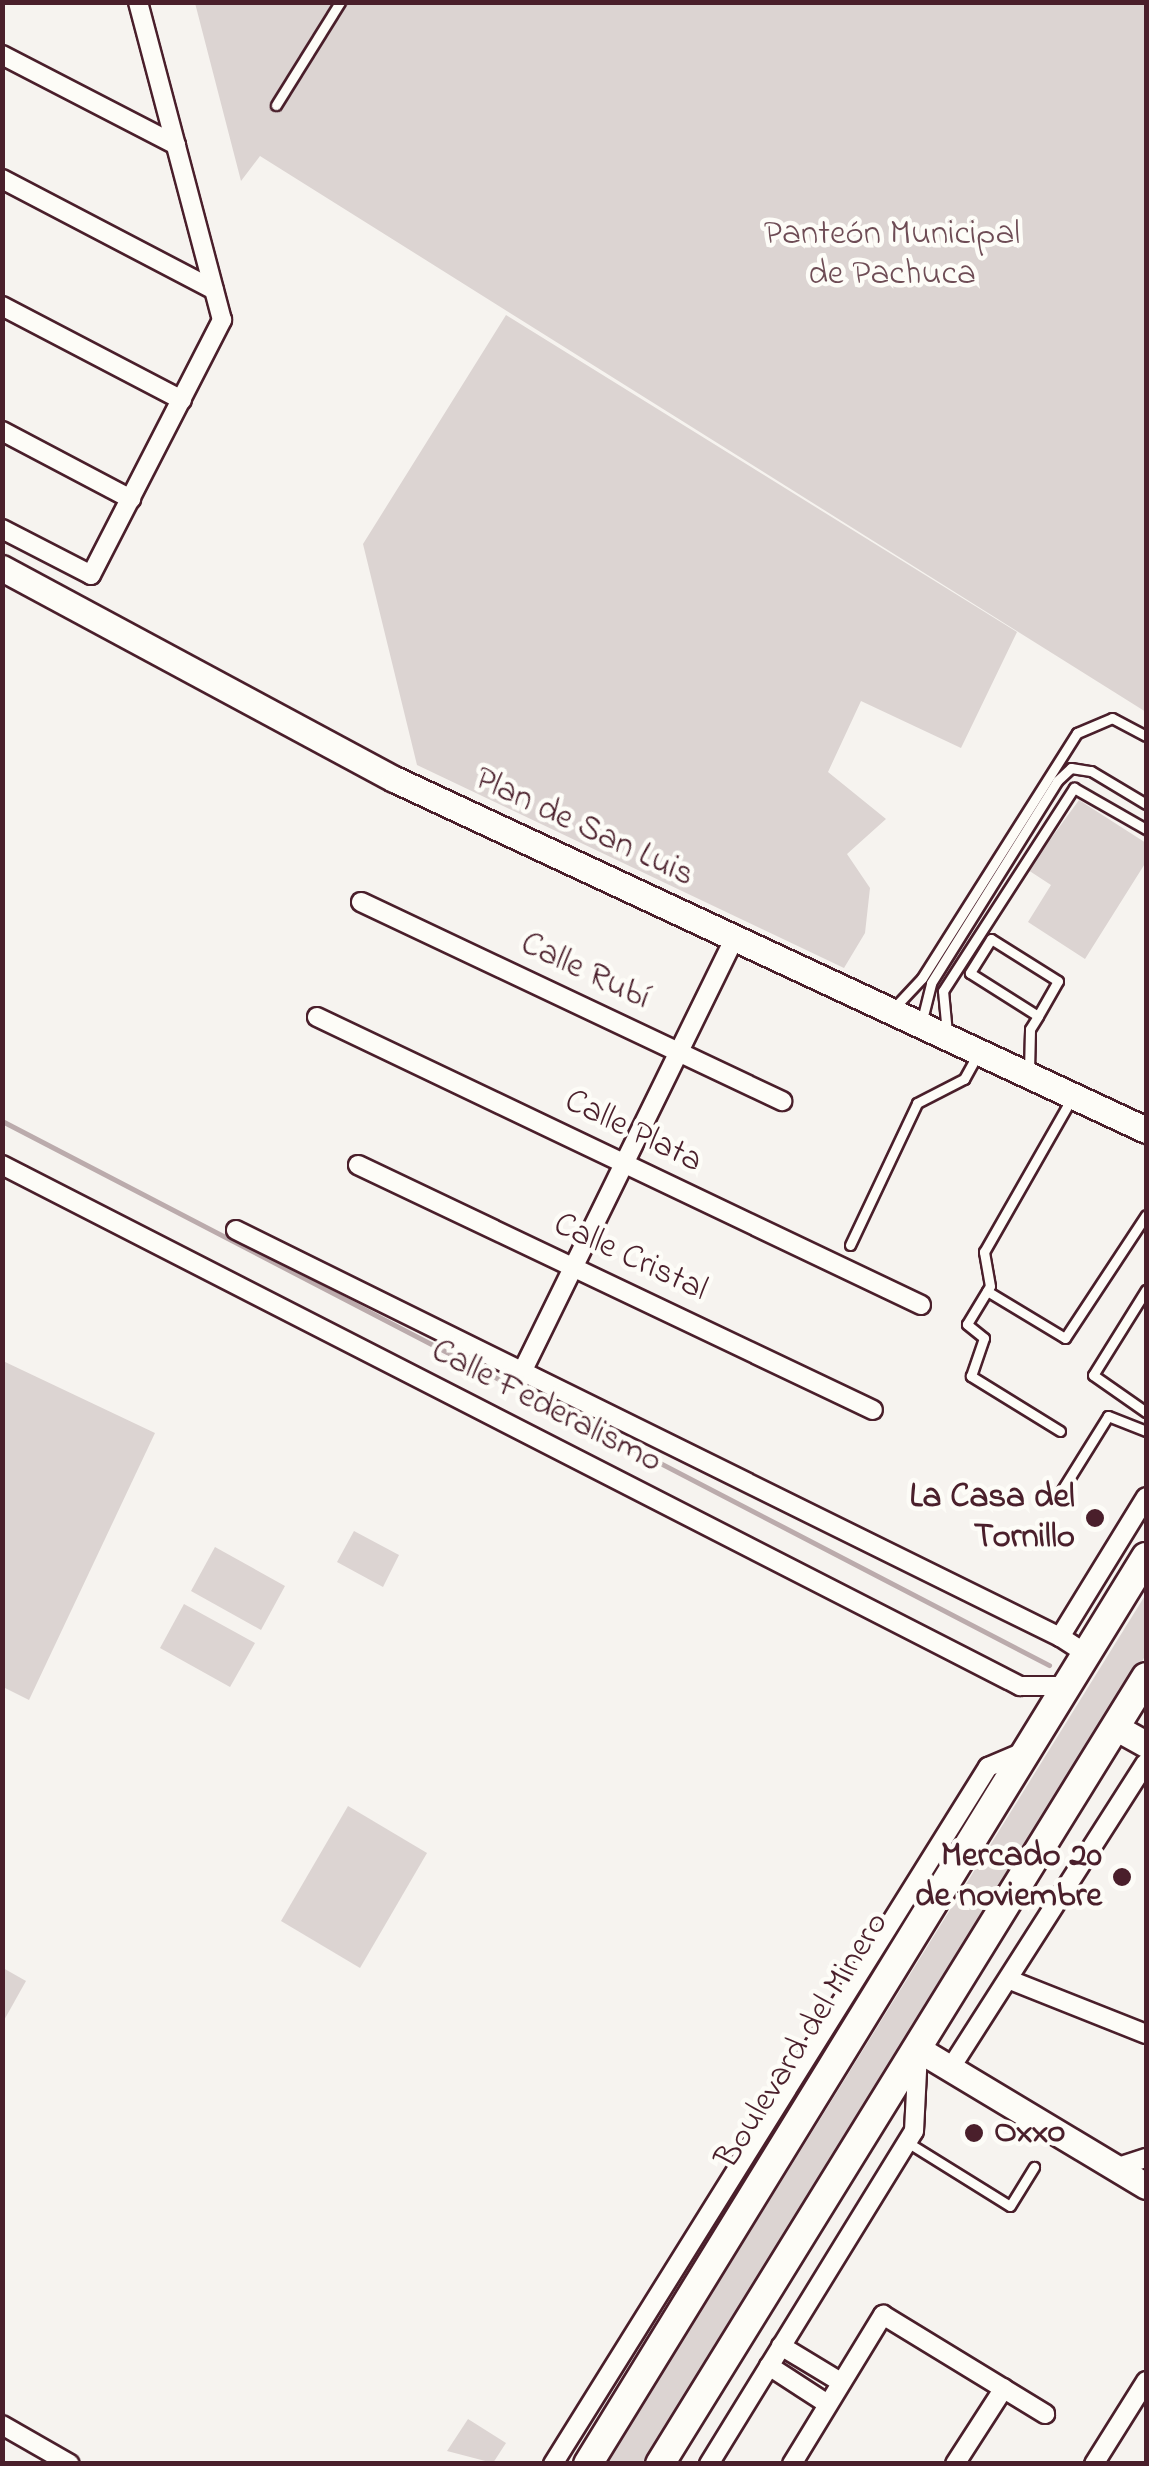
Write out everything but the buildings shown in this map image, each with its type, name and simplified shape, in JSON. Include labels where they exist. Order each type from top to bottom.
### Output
[{"type":"main road","name":"Boulevard del Minero","points":[[588,2464],[1146,1557]]},
{"type":"main road","points":[[660,2464],[1145,1683]]},
{"type":"street","points":[[2,529],[92,574],[222,320],[138,2]]},
{"type":"street","points":[[2,55],[176,145]]},
{"type":"street","points":[[2,179],[214,290]]},
{"type":"street","points":[[2,306],[182,400]]},
{"type":"street","points":[[2,431],[132,499]]},
{"type":"street","name":"Plan de San Luis","points":[[2,568],[394,779],[1146,1130]]},
{"type":"street","name":"Calle Rubí","points":[[361,902],[782,1101]]},
{"type":"street","points":[[522,1372],[735,937]]},
{"type":"street","name":"Calle Plata","points":[[316,1017],[921,1305]]},
{"type":"street","name":"Calle Federalismo","points":[[2,1165],[1020,1686],[1064,1686]]},
{"type":"street","name":"Calle Cristal","points":[[358,1165],[873,1410]]},
{"type":"street","name":"Calle Federalismo","points":[[236,1230],[1060,1637],[1085,1653]]},
{"type":"street","points":[[1060,1637],[1146,1497]]},
{"type":"street","points":[[1116,1726],[1146,1744]]},
{"type":"street","points":[[554,2464],[988,1767],[1024,1751]]},
{"type":"street","points":[[950,2069],[1146,1762]]},
{"type":"street","points":[[1010,1980],[1146,2034]]},
{"type":"street","points":[[709,2464],[907,2142],[918,2049],[1146,2186]]},
{"type":"street","points":[[1115,2168],[1146,2158]]},
{"type":"street","points":[[792,2464],[839,2381],[883,2315],[1044,2414]]},
{"type":"street","points":[[781,2346],[839,2381]]},
{"type":"street","points":[[769,2366],[826,2403]]},
{"type":"street","points":[[1094,2464],[1146,2381]]},
{"type":"street","points":[[956,2464],[1004,2388]]},
{"type":"street","points":[[2,2426],[70,2464]]},
{"type":"lane","points":[[276,105],[340,2]]},
{"type":"lane","points":[[893,1009],[922,978],[1077,733],[1112,718],[1146,736]]},
{"type":"lane","points":[[923,1023],[931,983],[1057,782],[1072,768],[1092,770],[1146,804]]},
{"type":"lane","points":[[948,1035],[943,991],[1074,788],[1146,829]]},
{"type":"lane","points":[[1029,1074],[1038,1016],[1058,981],[991,940],[970,973],[1038,1016]]},
{"type":"lane","points":[[850,1245],[917,1103],[964,1079],[979,1050]]},
{"type":"lane","points":[[1060,1431],[969,1372],[984,1338],[968,1324],[987,1291],[984,1252],[1074,1095]]},
{"type":"lane","points":[[987,1291],[1064,1338],[1146,1215]]},
{"type":"lane","points":[[1146,1290],[1094,1375],[1146,1412]]},
{"type":"lane","points":[[1062,1490],[1108,1416],[1146,1431]]},
{"type":"lane","points":[[907,2142],[1010,2206],[1034,2167]]},
{"type":"green space","name":"Panteón Municipal de Pachuca","points":[[195,3],[1146,3],[1146,712],[260,156],[241,181]]},
{"type":"green space","points":[[506,315],[1017,632],[961,748],[861,701],[828,772],[886,819],[847,854],[870,888],[865,933],[844,968],[417,765],[363,544]]},
{"type":"green space","points":[[1079,800],[1146,843],[1146,862],[1085,959],[1028,922],[1051,885],[1028,870]]},
{"type":"green space","points":[[3,1361],[155,1433],[29,1700],[3,1687]]},
{"type":"green space","points":[[354,1531],[399,1555],[383,1587],[337,1562]]},
{"type":"green space","points":[[215,1547],[285,1586],[261,1630],[191,1591]]},
{"type":"green space","points":[[1146,1594],[1146,1654],[1127,1690],[646,2463],[606,2464]]},
{"type":"green space","points":[[184,1604],[255,1643],[230,1687],[160,1648]]},
{"type":"green space","points":[[348,1806],[427,1853],[360,1968],[281,1921]]},
{"type":"green space","points":[[3,1968],[26,1981],[3,2022]]},
{"type":"green space","points":[[468,2419],[506,2443],[493,2463],[447,2451]]},
{"type":"waterway","points":[[2,1121],[1049,1665]]},
{"type":"place","name":"La Casa del Tornillo","points":[[1095,1518]]},
{"type":"place","name":"Mercado 20 de noviembre","points":[[1122,1877]]},
{"type":"place","name":"Oxxo","points":[[974,2133]]}]
